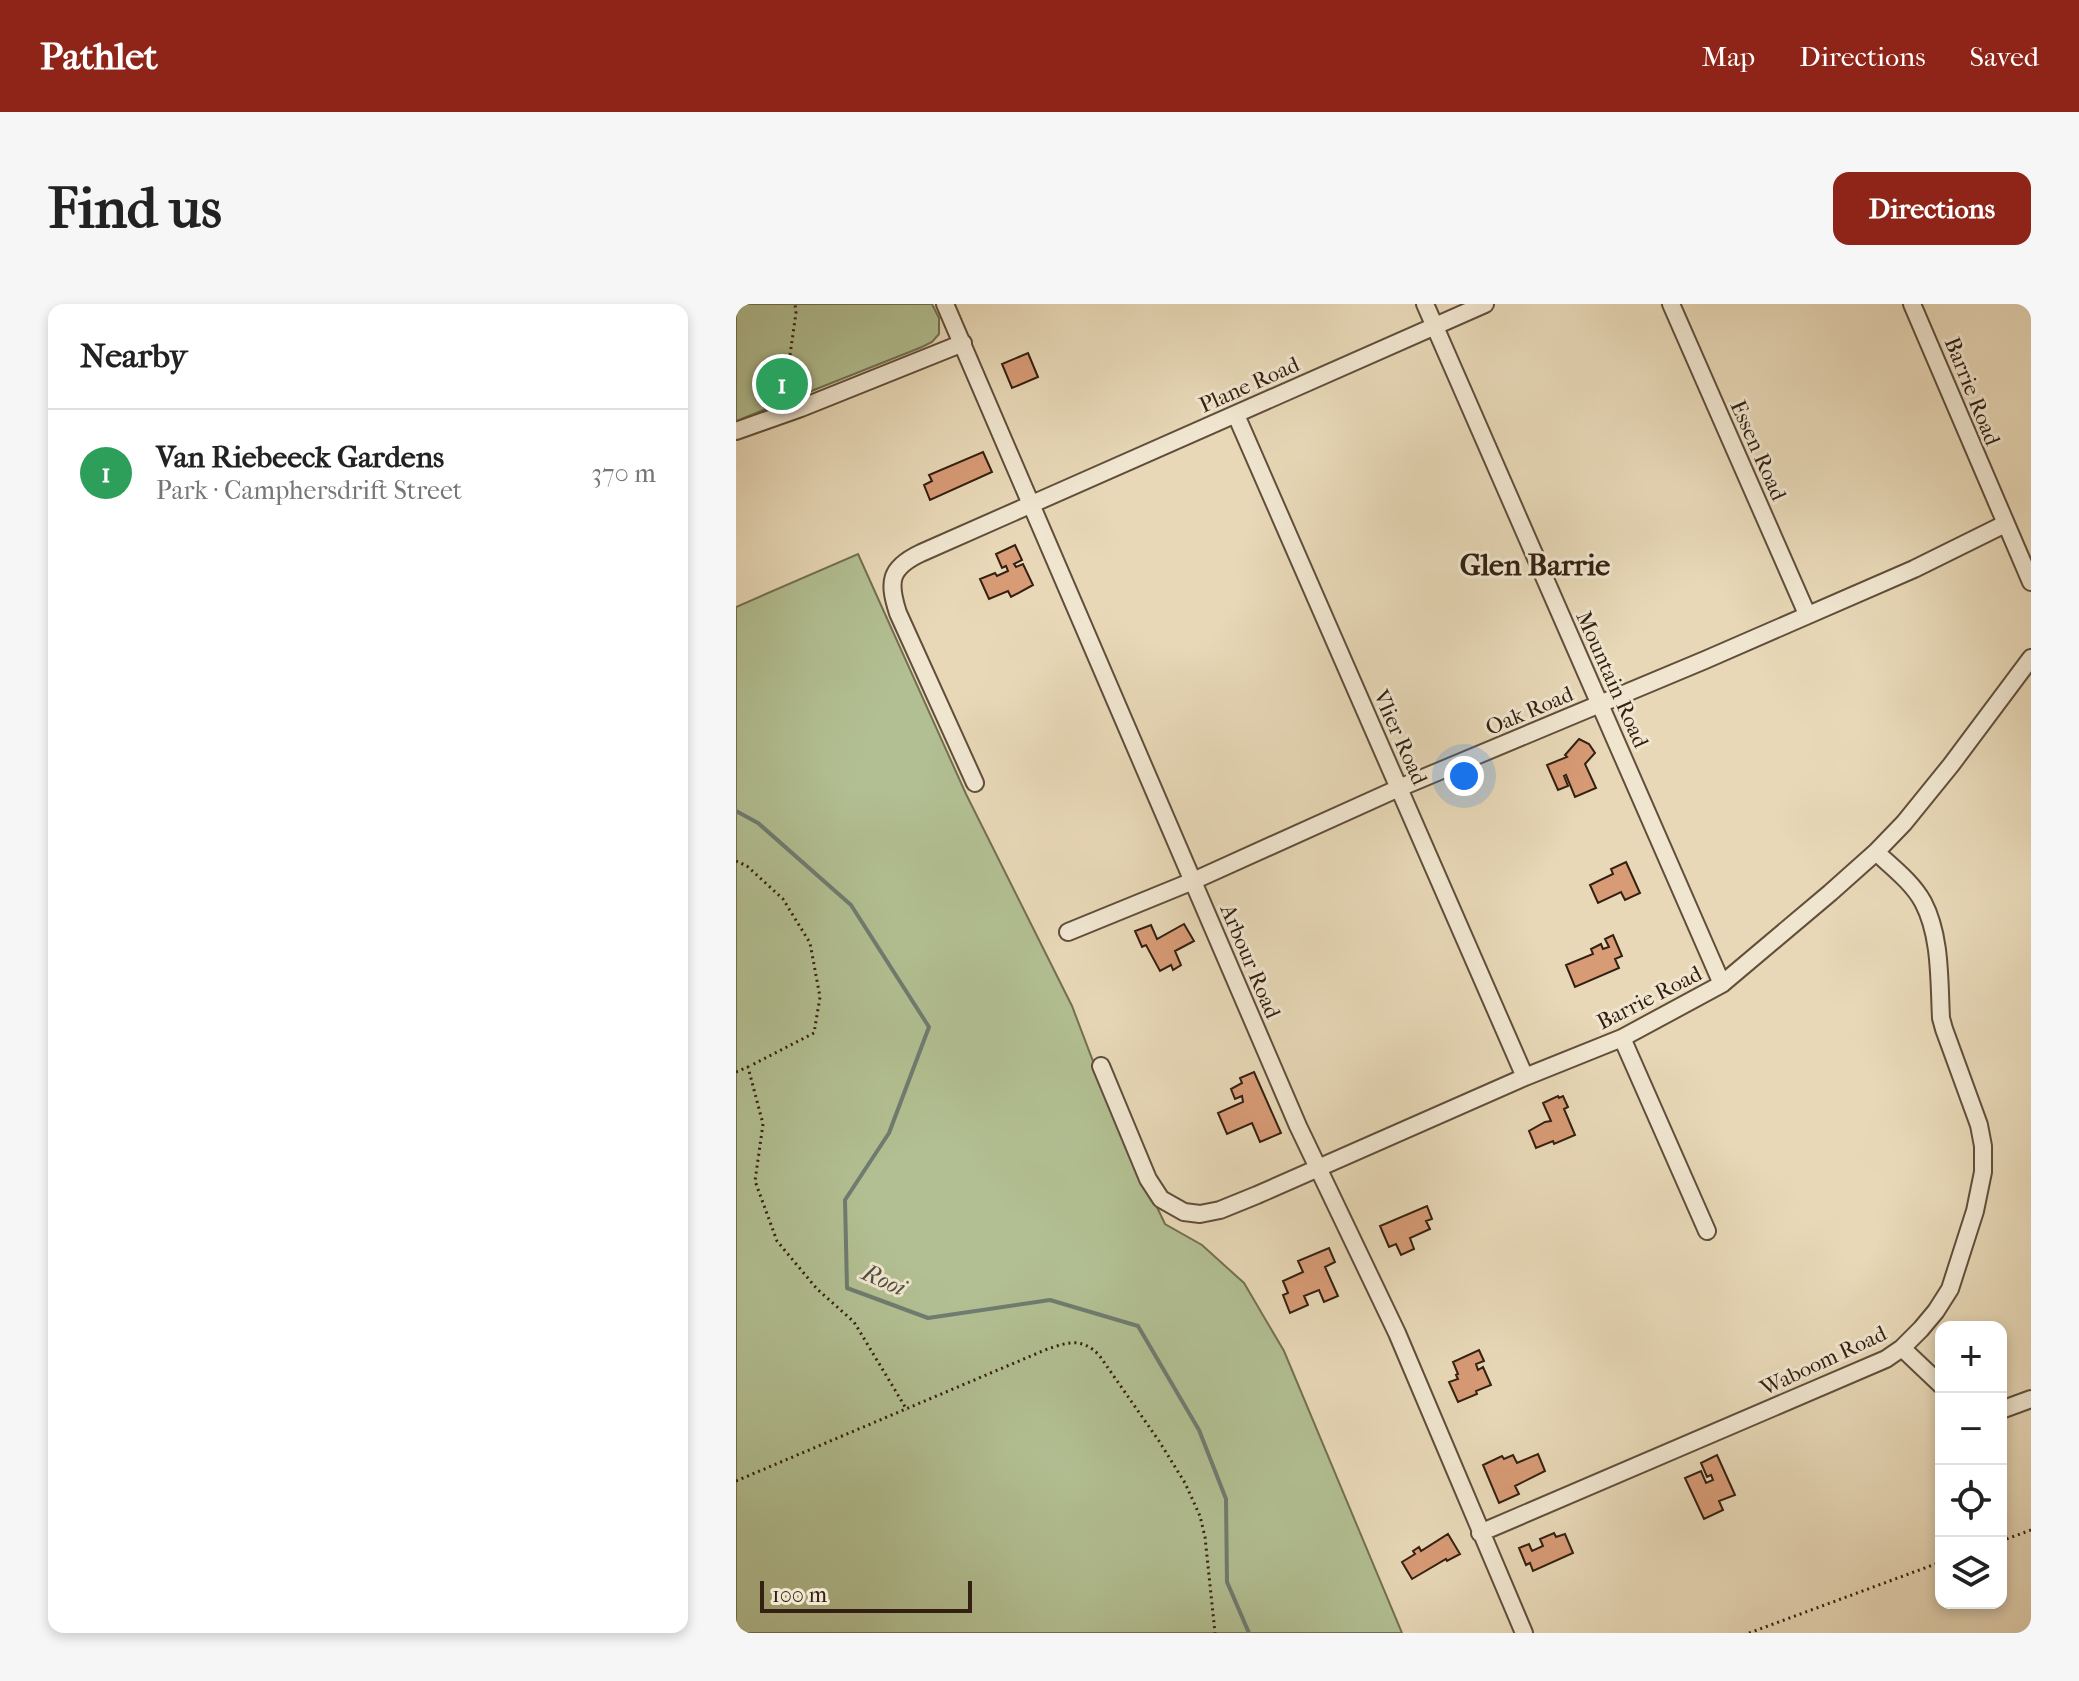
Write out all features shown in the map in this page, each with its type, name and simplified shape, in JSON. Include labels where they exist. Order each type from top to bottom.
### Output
[{"type":"street","name":"Arbour Road","points":[[945,304],[1286,1099],[1397,1333],[1524,1633]]},
{"type":"street","name":"Mountain Road","points":[[1425,304],[1722,984]]},
{"type":"street","name":"Plane Road","points":[[975,783],[898,613],[892,594],[895,573],[911,558],[1031,503],[1485,304]]},
{"type":"street","name":"Essen Road","points":[[1671,304],[1807,614]]},
{"type":"street","name":"Barrie Road","points":[[1912,304],[2031,582]]},
{"type":"street","points":[[736,431],[810,405],[963,343]]},
{"type":"street","name":"Vlier Road","points":[[1236,415],[1525,1077]]},
{"type":"street","name":"Oak Road","points":[[1068,932],[1193,881],[1399,788],[1914,569],[2005,524]]},
{"type":"street","name":"Barrie Road","points":[[1101,1066],[1148,1179],[1161,1199],[1178,1210],[1194,1214],[1220,1210],[1622,1038],[1722,984],[1876,852],[1927,796],[2031,658]]},
{"type":"street","name":"Waboom Road","points":[[1480,1533],[1876,1364],[1902,1348],[1936,1311],[1950,1289],[1975,1211],[1983,1172],[1979,1125],[1941,1018],[1936,942],[1928,915],[1916,892],[1876,852]]},
{"type":"street","points":[[1622,1038],[1707,1231]]},
{"type":"street","points":[[1902,1348],[1935,1379]]},
{"type":"street","points":[[2007,1408],[2031,1399]]},
{"type":"path","points":[[790,355],[795,304]]},
{"type":"path","points":[[736,861],[747,866],[783,899],[797,921],[810,943],[820,997],[814,1033],[736,1072]]},
{"type":"path","points":[[748,1067],[763,1124],[755,1181],[777,1241],[817,1289],[854,1322],[907,1410]]},
{"type":"path","points":[[736,1481],[1059,1345],[1078,1341],[1090,1345],[1099,1355],[1185,1483],[1200,1516],[1205,1537],[1215,1633]]},
{"type":"path","points":[[2007,1539],[2031,1530]]},
{"type":"path","points":[[1749,1633],[1935,1564]]},
{"type":"green space","points":[[736,304],[932,304],[939,318],[939,334],[922,347],[736,421]]},
{"type":"green space","points":[[858,554],[966,794],[1072,1006],[1115,1119],[1165,1224],[1202,1245],[1244,1283],[1284,1351],[1402,1633],[738,1633],[736,607]]},
{"type":"building","points":[[1028,353],[1038,377],[1012,388],[1002,364]]},
{"type":"building","points":[[983,452],[992,472],[930,500],[924,485],[932,481],[929,475]]},
{"type":"building","points":[[1015,545],[1022,560],[1014,564],[1016,567],[1023,564],[1033,585],[1011,597],[1008,591],[989,599],[980,579],[1008,571],[1006,566],[1002,568],[996,554]]},
{"type":"building","points":[[1579,739],[1589,744],[1595,753],[1585,764],[1596,788],[1575,797],[1566,775],[1568,786],[1558,790],[1547,765],[1567,757],[1565,755]]},
{"type":"building","points":[[1626,862],[1640,893],[1625,900],[1621,892],[1598,903],[1590,885],[1613,874],[1611,869]]},
{"type":"building","points":[[1184,924],[1194,941],[1175,951],[1181,965],[1173,970],[1171,965],[1160,971],[1146,945],[1142,947],[1135,931],[1151,925],[1157,939]]},
{"type":"building","points":[[1613,935],[1622,956],[1615,959],[1619,968],[1575,987],[1566,965],[1593,954],[1591,949],[1601,944],[1603,949],[1609,947],[1605,939]]},
{"type":"building","points":[[1254,1072],[1281,1133],[1260,1142],[1252,1123],[1227,1134],[1218,1113],[1243,1102],[1242,1096],[1235,1099],[1231,1089],[1242,1083],[1240,1078]]},
{"type":"building","points":[[1563,1096],[1568,1107],[1564,1109],[1575,1135],[1536,1148],[1529,1131],[1551,1121],[1543,1103]]},
{"type":"building","points":[[1427,1206],[1432,1219],[1426,1221],[1430,1229],[1410,1238],[1414,1249],[1401,1255],[1396,1244],[1389,1247],[1380,1226]]},
{"type":"building","points":[[1329,1248],[1335,1262],[1325,1267],[1338,1296],[1324,1302],[1319,1290],[1304,1296],[1308,1305],[1290,1313],[1283,1295],[1288,1293],[1283,1281],[1303,1272],[1298,1261]]},
{"type":"building","points":[[1479,1350],[1484,1361],[1476,1364],[1478,1370],[1483,1367],[1491,1385],[1458,1402],[1449,1382],[1458,1379],[1453,1362]]},
{"type":"building","points":[[1538,1454],[1545,1471],[1515,1486],[1519,1494],[1499,1503],[1483,1465],[1502,1456],[1504,1459],[1513,1455],[1517,1463]]},
{"type":"building","points":[[1717,1455],[1735,1495],[1719,1501],[1723,1510],[1704,1519],[1685,1478],[1701,1471],[1706,1483],[1713,1480],[1711,1475],[1707,1477],[1701,1463]]},
{"type":"building","points":[[1554,1533],[1556,1537],[1565,1534],[1573,1553],[1533,1571],[1530,1563],[1526,1565],[1519,1548],[1529,1544],[1532,1551],[1543,1546],[1540,1539]]},
{"type":"building","points":[[1448,1534],[1460,1554],[1412,1579],[1402,1562],[1415,1554],[1413,1551],[1419,1547],[1421,1551]]},
{"type":"waterway","name":"Rooi","points":[[736,811],[758,823],[851,905],[929,1027],[889,1133],[845,1200],[847,1288],[928,1318],[1050,1300],[1138,1326],[1199,1430],[1226,1499],[1227,1582],[1249,1633]]},
{"type":"place","name":"Van Riebeeck Gardens","points":[[782,384]]},
{"type":"district","name":"Glen Barrie","points":[[1535,565]]}]
